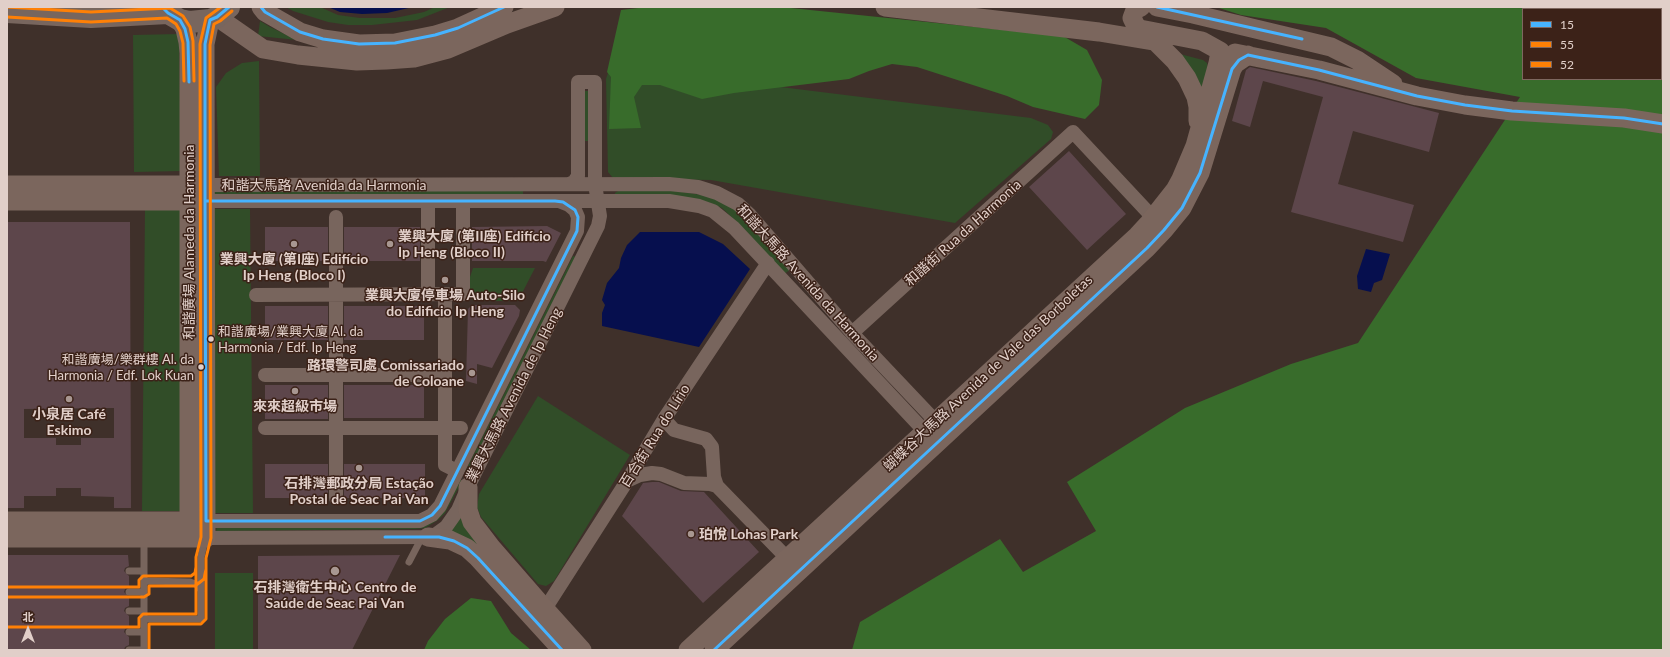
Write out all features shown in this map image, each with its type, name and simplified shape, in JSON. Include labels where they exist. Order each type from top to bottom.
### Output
[{"type":"main road","points":[[7,12],[91,17],[170,13],[190,22],[218,15]]},
{"type":"street","points":[[260,7],[265,12],[300,32],[323,38],[359,44],[395,43],[429,37],[458,28],[504,7]]},
{"type":"street","points":[[218,15],[263,49],[298,55],[357,61],[414,58],[448,49],[507,24],[555,7]]},
{"type":"street","points":[[885,7],[1099,32],[1248,55],[1319,70],[1417,96],[1465,105],[1512,111],[1624,118],[1663,124]]},
{"type":"street","points":[[1141,7],[1135,10],[1132,18],[1136,26],[1140,29],[1202,41],[1220,51]]},
{"type":"street","points":[[1157,7],[1332,46],[1357,60],[1396,86],[1417,96]]},
{"type":"street","name":"和諧廣場 Alameda da Harmonia","points":[[170,13],[185,29],[188,42],[197,193]]},
{"type":"street","name":"和諧廣場 Alameda da Harmonia","points":[[197,529],[197,193],[205,44],[218,15]]},
{"type":"street","points":[[1293,37],[1321,48],[1326,52],[1328,63],[1319,70]]},
{"type":"street","points":[[1155,41],[1175,61],[1187,78],[1194,92],[1198,107],[1195,146]]},
{"type":"street","name":"蝴蝶谷大馬路 Avenida de Vale das Borboletas","points":[[688,650],[787,558],[1147,248],[1181,179],[1195,146],[1220,51]]},
{"type":"street","name":"蝴蝶谷大馬路 Avenida de Vale das Borboletas","points":[[1159,224],[1182,208],[1200,173],[1234,64],[1248,55]]},
{"type":"street","points":[[569,184],[574,182],[578,176],[578,82],[595,82],[595,184],[600,216],[598,226]]},
{"type":"street","name":"和諧街 Rua da Harmonia","points":[[852,333],[1042,162],[1073,132],[1159,224]]},
{"type":"street","name":"和諧大馬路 Avenida da Harmonia","points":[[7,201],[197,193],[569,184],[669,184],[698,187],[717,193],[738,204],[750,215],[935,432]]},
{"type":"street","name":"和諧大馬路 Avenida da Harmonia","points":[[7,185],[428,201],[669,201],[699,206],[713,211],[734,228],[935,432]]},
{"type":"street","points":[[428,201],[428,295]]},
{"type":"street","points":[[256,295],[464,294],[464,201]]},
{"type":"street","name":"業興大馬路 Avenida de Ip Heng","points":[[197,529],[420,521],[432,515],[440,506],[577,231],[578,217],[575,210],[563,202],[555,201]]},
{"type":"street","points":[[598,226],[613,210],[629,201]]},
{"type":"street","points":[[336,217],[336,498]]},
{"type":"street","name":"業興大馬路 Avenida de Ip Heng","points":[[425,538],[435,535],[450,523],[458,510],[468,487],[598,226]]},
{"type":"street","name":"百合街 Rua do Lírio","points":[[545,609],[627,481],[664,419],[768,263]]},
{"type":"street","points":[[446,295],[446,465],[457,471]]},
{"type":"street","points":[[265,375],[446,375]]},
{"type":"street","points":[[664,419],[674,430],[682,434],[698,436],[709,442],[712,447],[714,477],[717,486],[787,558]]},
{"type":"street","points":[[264,428],[461,428]]},
{"type":"street","name":"蝴蝶谷大馬路 Avenida de Vale das Borboletas","points":[[714,650],[935,432]]},
{"type":"street","points":[[627,481],[640,475],[652,473],[661,474],[684,483],[710,484],[717,486]]},
{"type":"street","points":[[468,487],[468,510],[472,522],[491,547],[582,650]]},
{"type":"street","points":[[7,521],[439,538],[454,541],[471,551],[562,650]]},
{"type":"street","points":[[7,538],[144,538],[197,529]]},
{"type":"lane","points":[[197,529],[201,557]]},
{"type":"lane","points":[[144,619],[201,619],[201,557],[197,529]]},
{"type":"lane","points":[[129,650],[144,650],[144,538]]},
{"type":"lane","points":[[409,562],[425,538]]},
{"type":"lane","points":[[190,582],[200,576],[201,568]]},
{"type":"lane","points":[[129,571],[144,571]]},
{"type":"lane","points":[[144,581],[190,582],[198,585],[201,592]]},
{"type":"lane","points":[[128,592],[144,592]]},
{"type":"lane","points":[[129,611],[144,611]]},
{"type":"lane","points":[[129,632],[144,632]]},
{"type":"green space","points":[[286,7],[320,7],[338,15],[360,18],[395,18],[424,12],[435,7],[450,7],[417,20],[372,25],[348,25],[328,22],[293,11]]},
{"type":"green space","points":[[647,7],[781,7],[1063,36],[1087,50],[1102,80],[1099,105],[1085,119],[1033,107],[1007,96],[917,67],[892,64],[849,79],[734,93],[702,99],[660,85],[642,85],[634,97],[641,128],[609,129],[611,77],[607,72],[621,10]]},
{"type":"green space","points":[[1216,7],[1663,7],[1663,650],[852,650],[860,622],[1000,539],[1023,572],[1096,531],[1067,482],[1185,408],[1291,364],[1358,343],[1520,97],[1416,78],[1326,28],[1241,15]]},
{"type":"green space","points":[[260,21],[270,27],[297,40],[258,36]]},
{"type":"green space","points":[[179,34],[181,171],[134,172],[133,35]]},
{"type":"green space","points":[[1180,54],[1203,60],[1207,63],[1208,69],[1202,88]]},
{"type":"green space","points":[[259,61],[260,176],[219,176],[216,87],[226,73],[242,63]]},
{"type":"green space","points":[[619,67],[1031,118],[1048,125],[1053,132],[1051,139],[955,223],[711,180],[613,178],[608,172],[606,79],[609,70]]},
{"type":"green space","points":[[585,91],[589,91],[589,141],[585,141]]},
{"type":"green space","points":[[523,190],[523,194],[214,194],[214,191]]},
{"type":"green space","points":[[618,191],[676,191],[709,196],[724,202],[741,214],[790,270],[784,274],[747,232],[722,208],[708,202],[615,194]]},
{"type":"green space","points":[[184,209],[181,511],[142,511],[145,210]]},
{"type":"green space","points":[[212,209],[250,209],[253,513],[213,513]]},
{"type":"green space","points":[[573,256],[577,257],[468,473],[465,472]]},
{"type":"green space","points":[[473,268],[535,268],[518,301],[473,301],[468,287]]},
{"type":"green space","points":[[538,396],[630,455],[554,581],[546,586],[538,584],[481,517],[477,507],[479,494]]},
{"type":"green space","points":[[459,479],[462,481],[445,513],[438,520],[425,528],[216,531],[217,526],[415,525]]},
{"type":"green space","points":[[461,516],[577,650],[448,534]]},
{"type":"green space","points":[[215,573],[253,573],[253,650],[215,650]]},
{"type":"green space","points":[[471,598],[491,601],[511,633],[531,650],[424,650],[428,641],[445,619]]},
{"type":"shaded area","points":[[328,7],[413,7],[387,13],[362,14],[340,12]]},
{"type":"shaded area","points":[[640,232],[699,232],[723,244],[750,269],[699,347],[602,326],[602,313],[605,305],[602,300],[607,283],[619,268],[621,258],[627,245]]},
{"type":"shaded area","points":[[1366,249],[1390,254],[1382,280],[1374,283],[1371,292],[1358,289],[1357,276]]},
{"type":"building","points":[[1250,67],[1316,81],[1439,113],[1429,152],[1353,131],[1338,184],[1414,205],[1403,242],[1291,212],[1323,97],[1263,81],[1250,127],[1232,121],[1246,70]]},
{"type":"building","points":[[1069,151],[1126,214],[1087,250],[1029,187]]},
{"type":"building","points":[[7,222],[130,222],[131,508],[114,508],[114,497],[81,496],[81,488],[56,488],[56,496],[24,496],[24,508],[7,508]],"holes":[[[114,408],[114,438],[81,438],[81,445],[56,445],[56,438],[24,438],[24,409]]]},
{"type":"building","points":[[547,226],[561,233],[546,262],[472,261],[472,227]]},
{"type":"building","name":"業興大廈 (第I座) Edifício Ip Heng (Bloco I)","points":[[265,227],[328,227],[328,261],[265,261]]},
{"type":"building","name":"業興大廈 (第II座) Edifício Ip Heng (Bloco II)","points":[[344,227],[420,227],[420,261],[344,261]]},
{"type":"building","points":[[472,305],[515,305],[520,310],[519,316],[492,368],[477,364],[477,384],[466,381],[468,309]]},
{"type":"building","points":[[265,306],[328,306],[328,340],[265,340]]},
{"type":"building","points":[[344,306],[424,306],[424,340],[344,340]]},
{"type":"building","points":[[265,385],[328,385],[328,419],[265,419]]},
{"type":"building","points":[[344,385],[424,385],[424,418],[344,418]]},
{"type":"building","points":[[265,464],[328,464],[328,498],[265,498]]},
{"type":"building","points":[[344,464],[425,464],[425,498],[344,498]]},
{"type":"building","name":"珀悅 Lohas Park","points":[[659,482],[681,491],[704,492],[759,552],[703,603],[622,516],[643,483]]},
{"type":"building","points":[[7,555],[128,555],[129,566],[125,568],[124,571],[129,576],[129,587],[125,589],[124,592],[129,597],[129,606],[125,608],[124,611],[129,616],[129,627],[125,629],[124,632],[129,637],[129,645],[125,647],[124,650],[7,650]]},
{"type":"building","points":[[400,555],[352,650],[258,650],[258,556]]},
{"type":"transit line","name":"52","points":[[7,7],[91,12],[170,8],[183,16],[190,27],[193,41],[194,81]]},
{"type":"transit line","name":"15","points":[[162,7],[168,13],[180,20],[185,29],[188,42],[189,82]]},
{"type":"transit line","name":"52","points":[[7,627],[139,627],[139,618],[143,614],[196,614],[196,557],[201,537],[200,44],[206,18],[221,7]]},
{"type":"transit line","name":"15","points":[[205,201],[205,44],[210,20],[217,17],[229,7]]},
{"type":"transit line","name":"15","points":[[261,7],[265,12],[300,32],[323,39],[359,44],[395,43],[435,35],[458,28],[504,7]]},
{"type":"transit line","name":"15","points":[[1157,7],[1302,39]]},
{"type":"transit line","name":"55","points":[[149,650],[149,624],[201,624],[206,619],[206,558],[211,538],[210,45],[214,24],[232,11]]},
{"type":"transit line","name":"55","points":[[7,17],[91,22],[167,18],[176,24],[180,31],[183,43],[184,81]]},
{"type":"transit line","name":"15","points":[[714,650],[1147,248],[1164,230],[1182,208],[1200,173],[1232,69],[1239,60],[1248,55],[1319,70],[1417,96],[1465,105],[1512,111],[1624,118],[1663,124]]},
{"type":"transit line","name":"15","points":[[205,201],[555,201],[563,202],[575,210],[578,217],[577,231],[440,506],[432,515],[420,521],[206,521],[205,201]]},
{"type":"transit line","name":"15","points":[[385,537],[439,537],[454,541],[467,548],[478,558],[562,650]]},
{"type":"transit line","name":"52","points":[[7,587],[139,587],[139,580],[143,576],[191,576],[195,573],[196,567]]},
{"type":"transit line","name":"55","points":[[7,597],[144,597],[149,594],[149,586],[195,586],[204,579],[206,569]]},
{"type":"place","name":"業興大廈 (第I座) Edifício Ip Heng (Bloco I)","points":[[294,244]]},
{"type":"place","name":"業興大廈 (第II座) Edifício Ip Heng (Bloco II)","points":[[390,244]]},
{"type":"place","name":"業興大廈停車場 Auto-Silo do Edificio Ip Heng","points":[[445,280]]},
{"type":"place","name":"和諧廣場/業興大廈 Al. da Harmonia / Edf. Ip Heng","points":[[211,339]]},
{"type":"place","name":"和諧廣場/樂群樓 Al. da Harmonia / Edf. Lok Kuan","points":[[201,367]]},
{"type":"place","name":"路環警司處 Comissariado de Coloane","points":[[472,373]]},
{"type":"place","name":"來來超級市場","points":[[295,391]]},
{"type":"place","name":"小泉居 Café Eskimo","points":[[69,399]]},
{"type":"place","name":"石排灣郵政分局 Estação Postal de Seac Pai Van","points":[[359,468]]},
{"type":"place","name":"珀悅 Lohas Park","points":[[691,534]]},
{"type":"place","name":"石排灣衛生中心 Centro de Saúde de Seac Pai Van","points":[[335,571]]}]
